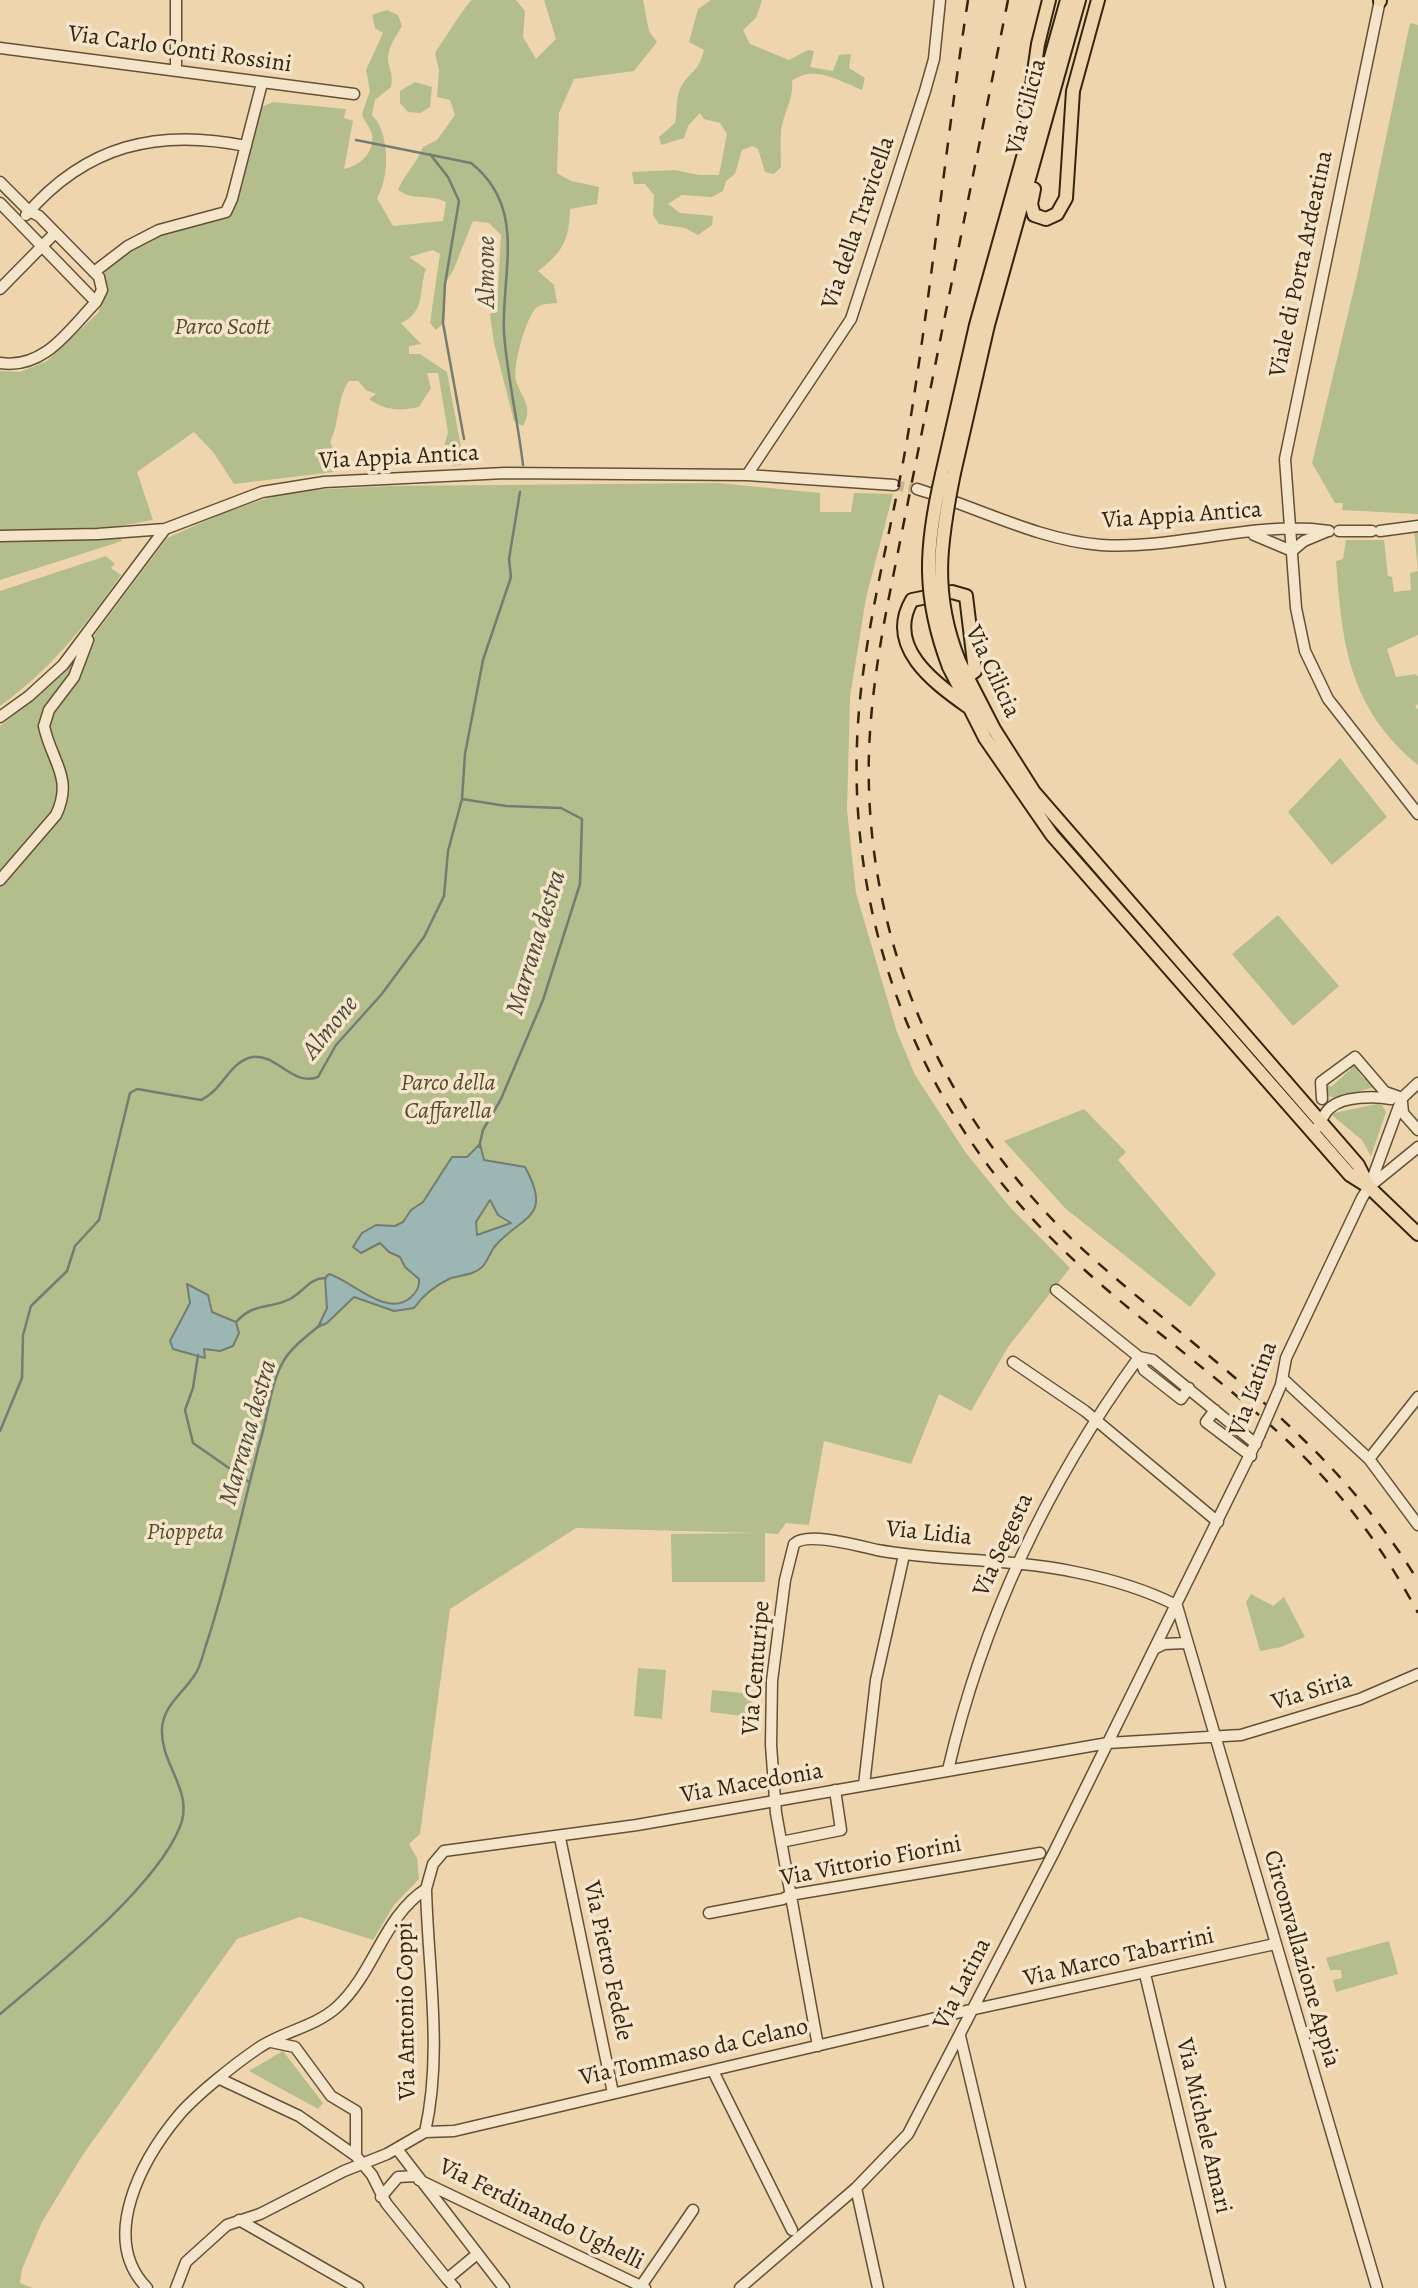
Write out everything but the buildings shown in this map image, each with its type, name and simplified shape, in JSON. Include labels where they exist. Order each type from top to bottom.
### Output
[{"type":"main road","points":[[1021,166],[1037,54],[1049,0]]},
{"type":"main road","name":"Via Cilicia","points":[[948,474],[976,325],[1067,0]]},
{"type":"main road","name":"Via Cilicia","points":[[1079,0],[929,538],[927,578],[933,619],[954,664],[968,706],[1016,787],[1052,835],[1317,1128],[1329,1134],[1358,1165],[1369,1187]]},
{"type":"main road","points":[[1055,89],[1052,120],[1031,204],[1034,215],[1042,218],[1054,217],[1065,203],[1072,97],[1098,0]]},
{"type":"main road","points":[[967,677],[975,671],[968,598],[952,592],[912,600],[904,635],[907,649],[944,688],[968,706]]},
{"type":"main road","name":"Via Cilicia","points":[[954,664],[967,677],[994,729],[1034,792],[1289,1086],[1317,1128]]},
{"type":"main road","points":[[1317,1128],[1350,1175],[1369,1187],[1418,1234]]},
{"type":"street","points":[[176,0],[176,71]]},
{"type":"street","name":"Via della Travicella","points":[[747,475],[851,319],[934,59],[940,0]]},
{"type":"street","name":"Viale di Porta Ardeatina","points":[[1378,2],[1286,442],[1290,528],[1299,630],[1316,678],[1338,712],[1418,814]]},
{"type":"street","name":"Via Carlo Conti Rossini","points":[[0,48],[354,94]]},
{"type":"street","points":[[94,272],[128,246],[159,230],[222,215],[232,199],[262,83]]},
{"type":"street","points":[[20,222],[71,173],[97,158],[130,145],[177,138],[246,146]]},
{"type":"street","points":[[0,182],[94,272],[103,287],[96,302],[36,361],[21,365],[0,363]]},
{"type":"street","points":[[0,203],[96,302]]},
{"type":"street","points":[[0,289],[55,233]]},
{"type":"street","name":"Via Appia Antica","points":[[165,529],[262,492],[324,482],[505,473],[747,475],[894,485]]},
{"type":"street","name":"Via Appia Antica","points":[[917,489],[1048,533],[1096,544],[1128,544],[1290,528],[1376,531],[1418,526]]},
{"type":"street","points":[[0,536],[165,529]]},
{"type":"street","points":[[0,717],[63,664],[94,627],[165,529]]},
{"type":"street","points":[[1248,533],[1275,541],[1292,551],[1304,541],[1334,531]]},
{"type":"street","points":[[0,880],[56,815],[62,803],[62,773],[44,726],[49,710],[74,677],[94,627]]},
{"type":"street","points":[[1322,1099],[1321,1082],[1355,1057],[1385,1091],[1402,1098]]},
{"type":"street","points":[[1369,1187],[1402,1098],[1418,1083]]},
{"type":"street","points":[[1289,1086],[1322,1099],[1342,1102]]},
{"type":"street","points":[[1317,1128],[1332,1106],[1342,1102],[1371,1097],[1402,1098]]},
{"type":"street","points":[[1402,1098],[1403,1113],[1418,1130]]},
{"type":"street","points":[[1369,1187],[1418,1147]]},
{"type":"street","name":"Via Latina","points":[[740,2288],[856,2188],[904,2139],[973,2012],[1251,1456],[1282,1382],[1286,1358],[1352,1217],[1369,1187]]},
{"type":"street","points":[[1056,1290],[1139,1357],[1144,1370],[1181,1399],[1189,1388],[1257,1440]]},
{"type":"street","name":"Via Segesta","points":[[948,1770],[975,1667],[1017,1563],[1058,1480],[1094,1419],[1139,1357]]},
{"type":"street","points":[[1013,1362],[1094,1419],[1218,1522]]},
{"type":"street","points":[[1282,1382],[1369,1459],[1418,1525]]},
{"type":"street","points":[[1369,1459],[1418,1397]]},
{"type":"street","points":[[1215,1410],[1206,1422],[1251,1456]]},
{"type":"street","name":"Via Lidia","points":[[797,1541],[809,1538],[904,1555],[1017,1563],[1098,1577],[1142,1590],[1177,1605]]},
{"type":"street","name":"Via Centuripe","points":[[797,1541],[791,1550],[787,1570],[772,1681],[770,1721],[775,1801],[781,1842],[818,2046]]},
{"type":"street","points":[[864,1785],[876,1681],[904,1555]]},
{"type":"street","name":"Circonvallazione Appia","points":[[1177,1605],[1185,1643],[1377,2288]]},
{"type":"street","points":[[1155,1649],[1164,1644],[1185,1643]]},
{"type":"street","name":"Via Siria","points":[[1108,1743],[1214,1738],[1251,1732],[1351,1702],[1418,1676]]},
{"type":"street","name":"Via Macedonia","points":[[426,1889],[433,1864],[444,1851],[560,1838],[1108,1743]]},
{"type":"street","points":[[781,1842],[841,1830],[835,1790]]},
{"type":"street","name":"Via Pietro Fedele","points":[[560,1838],[613,2093]]},
{"type":"street","name":"Via Vittorio Fiorini","points":[[709,1913],[783,1899],[790,1895],[1040,1853]]},
{"type":"street","points":[[147,2288],[134,2270],[126,2247],[126,2224],[134,2194],[150,2158],[179,2115],[268,2042],[326,2015],[341,2003],[365,1973],[400,1911],[426,1889]]},
{"type":"street","name":"Via Antonio Coppi","points":[[425,2132],[432,2092],[433,2063],[426,1889]]},
{"type":"street","name":"Via Marco Tabarrini","points":[[973,2012],[1275,1944]]},
{"type":"street","name":"Via Michele Amari","points":[[1145,1974],[1220,2288]]},
{"type":"street","name":"Via Tommaso da Celano","points":[[425,2132],[453,2131],[973,2012]]},
{"type":"street","points":[[960,2036],[1020,2288]]},
{"type":"street","points":[[268,2042],[295,2047],[331,2096],[356,2111],[360,2160]]},
{"type":"street","points":[[713,2071],[792,2230]]},
{"type":"street","points":[[220,2079],[299,2116],[360,2160],[381,2197],[454,2288]]},
{"type":"street","points":[[176,2288],[180,2272],[191,2255],[217,2232],[239,2220],[260,2214],[360,2160],[397,2149],[425,2132]]},
{"type":"street","points":[[397,2149],[504,2288]]},
{"type":"street","points":[[381,2197],[398,2177],[417,2178]]},
{"type":"street","name":"Via Ferdinando Ughelli","points":[[417,2178],[643,2287]]},
{"type":"street","points":[[856,2188],[878,2288]]},
{"type":"street","points":[[643,2287],[693,2210]]},
{"type":"street","points":[[239,2220],[358,2288]]},
{"type":"street","points":[[447,2279],[476,2255]]},
{"type":"green space","name":"Parco Scott","points":[[472,0],[516,0],[525,11],[523,37],[536,59],[556,39],[544,0],[643,0],[649,31],[657,42],[634,71],[574,79],[559,113],[557,173],[571,181],[599,187],[597,204],[570,209],[563,244],[553,258],[538,271],[554,285],[557,303],[543,304],[536,308],[521,343],[515,374],[527,408],[523,426],[514,421],[494,343],[490,315],[497,305],[501,235],[489,223],[473,221],[453,271],[445,283],[444,323],[436,330],[430,323],[440,254],[433,250],[409,257],[426,269],[418,307],[401,323],[421,344],[409,346],[409,354],[420,354],[447,372],[464,464],[453,466],[442,456],[448,432],[438,373],[427,373],[431,388],[419,407],[405,409],[387,408],[375,403],[369,399],[376,394],[366,390],[358,381],[349,381],[342,396],[330,442],[336,457],[334,472],[234,484],[213,452],[194,432],[137,472],[153,520],[97,530],[0,531],[0,371],[20,372],[47,361],[99,312],[105,267],[126,251],[155,235],[208,223],[232,211],[259,108],[273,102],[346,109],[344,118],[353,121],[344,169],[361,161],[369,152],[372,141],[371,132],[362,114],[370,91],[366,70],[383,33],[375,28],[372,15],[387,10],[398,15],[402,26],[388,55],[391,87],[375,100],[372,115],[382,133],[386,155],[384,179],[377,198],[393,226],[443,221],[446,202],[409,195],[398,190],[423,147],[437,140],[455,115],[450,100],[437,97],[439,70],[435,53]]},
{"type":"green space","points":[[711,0],[762,0],[756,18],[743,30],[750,44],[789,60],[808,50],[814,51],[810,67],[833,71],[839,55],[851,54],[849,68],[865,78],[862,90],[818,74],[800,76],[792,81],[781,132],[781,167],[774,174],[765,172],[758,149],[752,146],[742,150],[735,174],[726,181],[723,191],[712,197],[682,195],[668,204],[680,213],[713,216],[712,225],[698,235],[685,228],[659,224],[653,215],[654,195],[645,184],[634,184],[632,172],[674,170],[699,175],[719,175],[727,134],[720,123],[704,119],[700,113],[688,126],[684,138],[661,145],[659,137],[675,123],[680,89],[702,58],[704,50],[689,42],[698,9]]},
{"type":"green space","points":[[1410,23],[1418,25],[1418,514],[1342,510],[1343,503],[1335,503],[1312,463],[1357,276]]},
{"type":"green space","points":[[415,82],[432,87],[430,107],[420,113],[408,112],[400,103],[400,91]]},
{"type":"green space","name":"Parco della Caffarella","points":[[718,483],[820,493],[820,512],[851,512],[854,493],[893,494],[866,598],[850,697],[847,810],[856,893],[897,1032],[915,1075],[966,1153],[1009,1206],[1070,1268],[1008,1347],[971,1411],[939,1394],[911,1464],[824,1441],[809,1525],[786,1523],[778,1534],[765,1533],[765,1582],[672,1582],[671,1534],[755,1533],[576,1528],[450,1609],[420,1834],[409,1844],[417,1858],[419,1879],[394,1905],[373,1940],[300,1917],[237,1939],[82,2156],[42,2222],[22,2269],[20,2283],[33,2288],[0,2288],[0,726],[35,699],[81,653],[167,538],[221,514],[288,491],[391,486]]},
{"type":"green space","points":[[1414,529],[1418,529],[1418,571]]},
{"type":"green space","points":[[120,537],[122,541],[0,580],[0,541]]},
{"type":"green space","points":[[1346,540],[1384,540],[1388,576],[1392,577],[1394,592],[1411,590],[1410,573],[1418,571],[1418,635],[1387,649],[1396,677],[1416,674],[1418,677],[1418,704],[1415,706],[1418,710],[1418,765],[1395,743],[1363,698],[1346,647],[1336,561],[1343,559]]},
{"type":"green space","points":[[106,556],[115,564],[111,568],[121,575],[66,646],[0,706],[0,591]]},
{"type":"green space","points":[[1340,758],[1387,817],[1332,865],[1288,812]]},
{"type":"green space","points":[[1278,915],[1339,986],[1293,1026],[1232,954]]},
{"type":"green space","points":[[1355,1063],[1362,1071],[1359,1073],[1364,1079],[1367,1077],[1376,1089],[1335,1098],[1325,1095],[1326,1083],[1331,1087],[1351,1069],[1347,1064]]},
{"type":"green space","points":[[1382,1105],[1386,1112],[1371,1156],[1362,1140],[1333,1116],[1334,1113]]},
{"type":"green space","points":[[1084,1109],[1126,1152],[1118,1160],[1216,1274],[1190,1307],[1066,1209],[1004,1141]]},
{"type":"green space","points":[[1251,1594],[1273,1606],[1284,1597],[1305,1637],[1281,1647],[1260,1651],[1246,1602]]},
{"type":"green space","points":[[638,1668],[666,1670],[662,1719],[634,1716]]},
{"type":"green space","points":[[712,1690],[753,1694],[751,1717],[710,1712]]},
{"type":"green space","points":[[1389,1941],[1398,1974],[1336,1992],[1333,1980],[1342,1978],[1341,1970],[1330,1970],[1326,1958]]},
{"type":"green space","points":[[283,2051],[323,2103],[318,2109],[249,2071]]},
{"type":"water","points":[[480,1144],[484,1160],[525,1167],[536,1196],[531,1214],[496,1245],[479,1270],[440,1284],[414,1308],[394,1311],[354,1297],[327,1323],[318,1327],[327,1308],[325,1278],[329,1274],[390,1304],[401,1303],[414,1294],[419,1279],[405,1267],[400,1257],[389,1252],[380,1243],[361,1253],[353,1247],[362,1233],[376,1225],[395,1226],[403,1222],[411,1210],[423,1202],[452,1157],[467,1157]],"holes":[[[490,1200],[498,1215],[511,1223],[477,1235],[476,1222]]]},
{"type":"water","points":[[187,1284],[208,1295],[212,1312],[236,1322],[239,1333],[233,1346],[220,1351],[204,1349],[205,1358],[173,1349],[170,1341],[190,1303]]},
{"type":"waterway","name":"Almone","points":[[356,140],[471,163],[489,181],[500,200],[508,242],[504,333],[523,465]]},
{"type":"waterway","points":[[430,154],[448,177],[459,201],[445,284],[443,323],[464,439]]},
{"type":"waterway","name":"Almone","points":[[0,1431],[22,1378],[23,1335],[31,1306],[67,1271],[75,1246],[99,1220],[130,1093],[137,1089],[201,1100],[215,1090],[231,1070],[252,1057],[269,1060],[300,1078],[318,1077],[336,1045],[381,995],[424,937],[444,896],[448,851],[462,799],[465,754],[483,660],[511,577],[509,559],[520,492]]},
{"type":"waterway","name":"Marrana destra","points":[[462,799],[506,806],[561,808],[582,819],[580,884],[543,1000],[501,1099],[483,1130],[479,1147]]},
{"type":"waterway","points":[[236,1322],[256,1308],[290,1299],[311,1282],[326,1278]]},
{"type":"waterway","name":"Marrana destra","points":[[0,2014],[73,1952],[125,1903],[166,1853],[179,1829],[183,1803],[181,1791],[166,1755],[163,1721],[169,1707],[189,1683],[202,1660],[279,1370],[291,1351],[321,1324]]},
{"type":"waterway","points":[[198,1355],[193,1388],[185,1410],[193,1443],[249,1482]]},
{"type":"tunnel","points":[[894,485],[917,489]]},
{"type":"railway","points":[[968,0],[909,428],[861,690],[857,762],[860,833],[870,903],[888,971],[913,1037],[945,1100],[984,1160],[1029,1215],[1093,1278],[1232,1392],[1316,1469],[1364,1527],[1393,1569],[1418,1613]]},
{"type":"railway","points":[[1008,0],[876,674],[869,751],[871,824],[881,896],[900,966],[926,1032],[959,1096],[999,1156],[1045,1212],[1098,1263],[1271,1409],[1311,1447],[1350,1488],[1385,1532],[1418,1581]]},
{"type":"park label","name":"Pioppeta","points":[[185,1533]]}]
